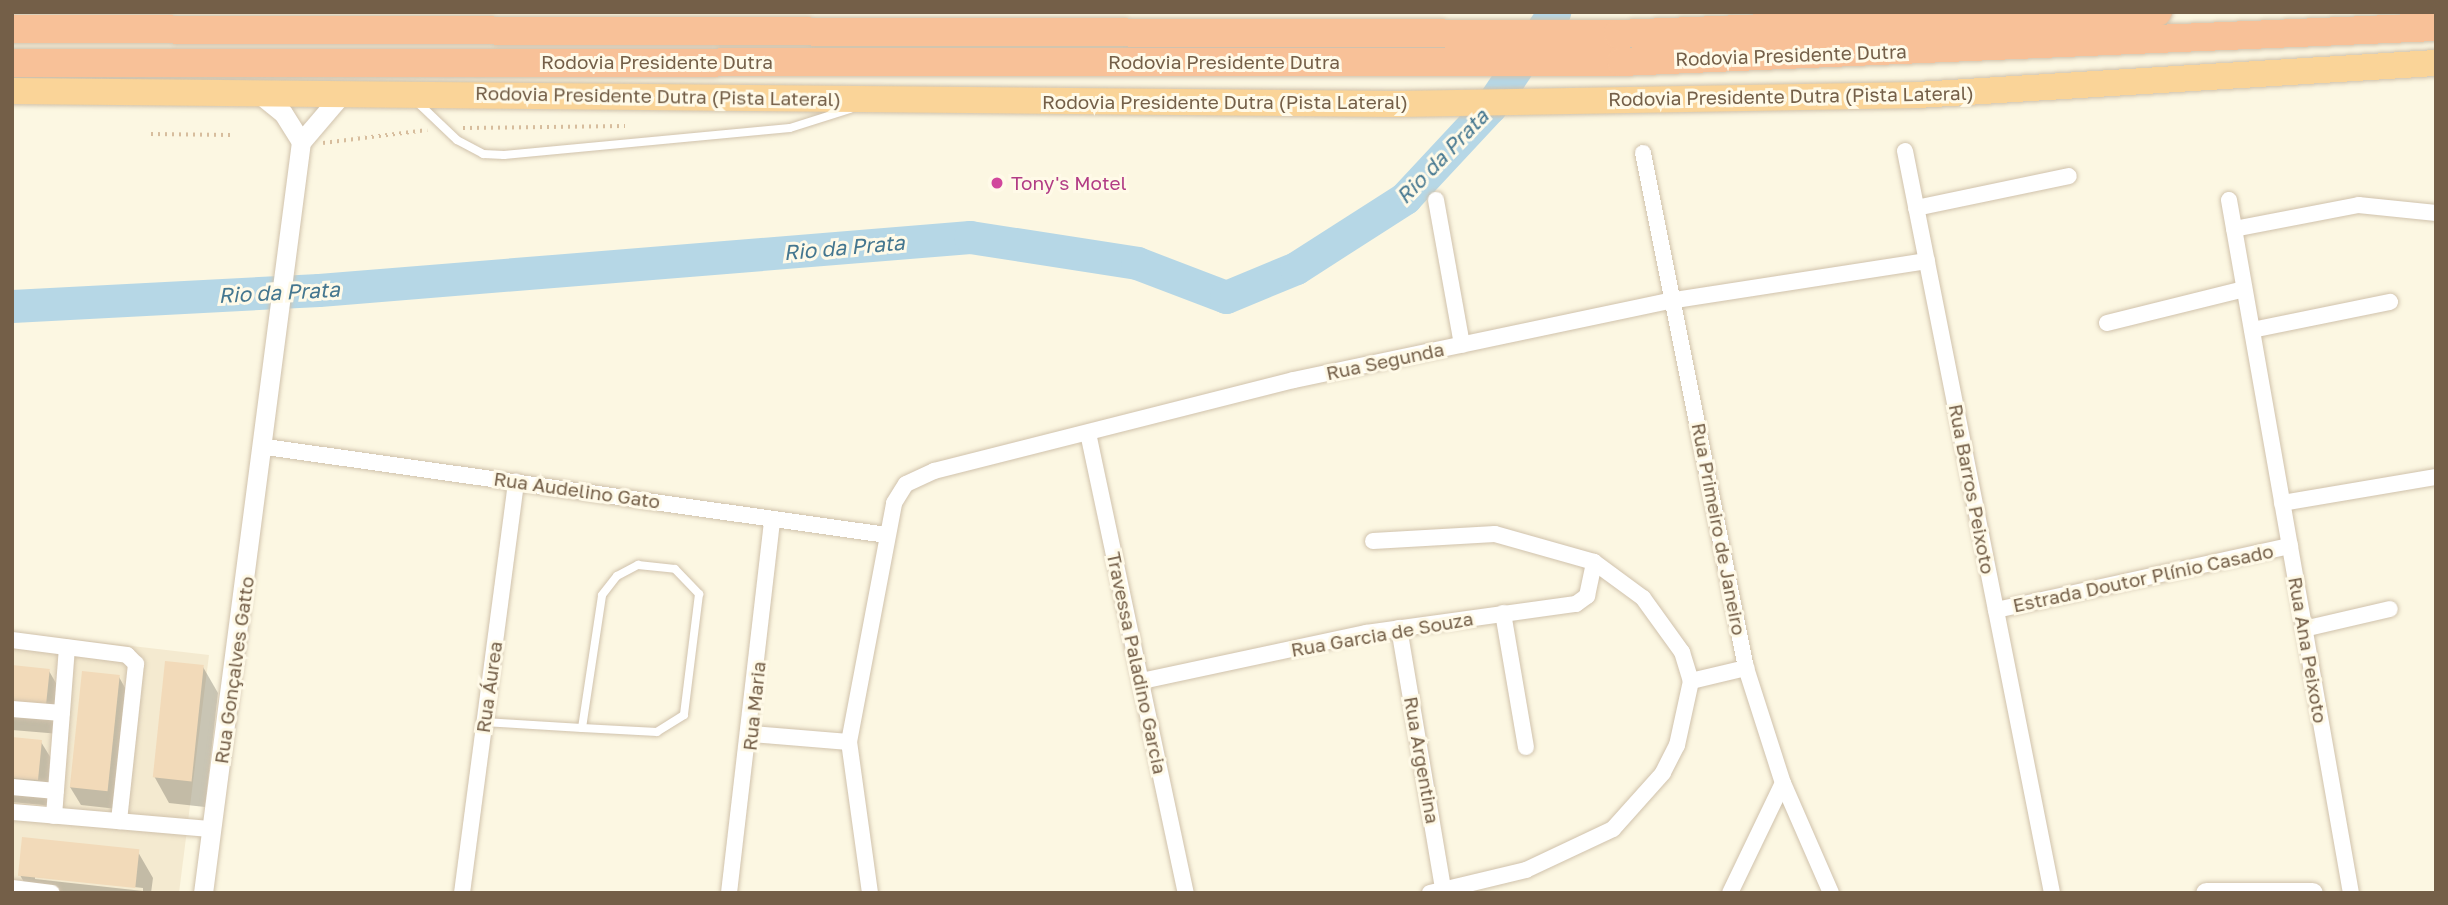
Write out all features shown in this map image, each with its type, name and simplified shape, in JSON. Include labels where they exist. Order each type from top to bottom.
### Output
[{"type":"highway","name":"Rodovia Presidente Dutra","points":[[12,29],[1618,34],[2158,12]]},
{"type":"highway","name":"Rodovia Presidente Dutra","points":[[12,63],[1621,62],[2436,27]]},
{"type":"highway","name":"Rodovia Presidente Dutra (Pista Lateral)","points":[[12,91],[1397,104],[1918,95],[2436,63]]},
{"type":"main road","points":[[2206,893],[2312,893]]},
{"type":"street","points":[[257,92],[283,113],[302,142],[342,94]]},
{"type":"street","name":"Rua Gonçalves Gatto","points":[[203,893],[266,447],[292,247],[302,142]]},
{"type":"street","name":"Rua Barros Peixoto","points":[[1905,151],[2052,893]]},
{"type":"street","name":"Rua Primeiro de Janeiro","points":[[1643,153],[1675,300],[1746,668],[1783,783],[1831,893]]},
{"type":"street","points":[[1916,208],[2069,176]]},
{"type":"street","points":[[1436,200],[1462,345]]},
{"type":"street","name":"Rua Ana Peixoto","points":[[2229,200],[2351,893]]},
{"type":"street","points":[[2234,229],[2359,205],[2436,213]]},
{"type":"street","name":"Rua Segunda","points":[[870,893],[849,742],[887,535],[897,495],[921,476],[1088,433],[1462,345],[1675,300],[1927,261]]},
{"type":"street","points":[[2107,323],[2245,289]]},
{"type":"street","points":[[2252,330],[2390,302]]},
{"type":"street","name":"Travessa Paladino Garcia","points":[[1088,433],[1186,893]]},
{"type":"street","name":"Rua Audelino Gato","points":[[266,447],[887,535]]},
{"type":"street","points":[[2282,503],[2436,477]]},
{"type":"street","name":"Rua Áurea","points":[[462,893],[516,482]]},
{"type":"street","name":"Rua Maria","points":[[729,893],[752,734],[772,519]]},
{"type":"street","points":[[1373,541],[1495,534],[1594,562],[1643,598],[1682,652],[1691,681],[1668,764],[1614,829],[1567,855],[1439,892]]},
{"type":"street","name":"Estrada Doutor Plínio Casado","points":[[1996,610],[2290,546]]},
{"type":"street","name":"Rua Garcia de Souza","points":[[1142,681],[1399,628],[1582,601],[1594,562]]},
{"type":"street","points":[[2304,629],[2390,609]]},
{"type":"street","points":[[1503,613],[1526,747]]},
{"type":"street","name":"Rua Argentina","points":[[1399,628],[1439,892]]},
{"type":"street","points":[[12,640],[127,655],[136,664],[119,821]]},
{"type":"street","points":[[54,816],[67,648]]},
{"type":"street","points":[[1691,681],[1746,668]]},
{"type":"street","points":[[12,709],[62,713]]},
{"type":"street","points":[[752,734],[849,742]]},
{"type":"street","points":[[1730,893],[1783,783]]},
{"type":"street","points":[[13,792],[56,791]]},
{"type":"street","points":[[12,812],[210,830]]},
{"type":"street","points":[[12,888],[52,893]]},
{"type":"lane","points":[[408,93],[457,140],[484,154],[504,155],[790,128],[877,99]]},
{"type":"lane","points":[[484,722],[582,728],[657,732],[684,715],[699,594],[675,569],[638,565],[617,576],[601,595],[582,728]]},
{"type":"path","points":[[151,134],[231,135]]},
{"type":"shaded area","points":[[12,632],[209,655],[179,893],[12,893]]},
{"type":"building","points":[[165,661],[204,665],[192,781],[153,777]]},
{"type":"building","points":[[12,665],[50,669],[46,709],[12,705]]},
{"type":"building","points":[[82,671],[120,675],[108,791],[70,787]]},
{"type":"building","points":[[12,737],[42,740],[38,780],[12,778]]},
{"type":"building","points":[[22,837],[139,849],[135,888],[18,876]]},
{"type":"waterway","name":"Rio da Prata","points":[[12,306],[319,290],[970,237],[1137,263],[1226,297],[1296,268],[1405,198],[1490,107],[1554,12]]},
{"type":"place","name":"Tony's Motel","points":[[997,183]]}]
